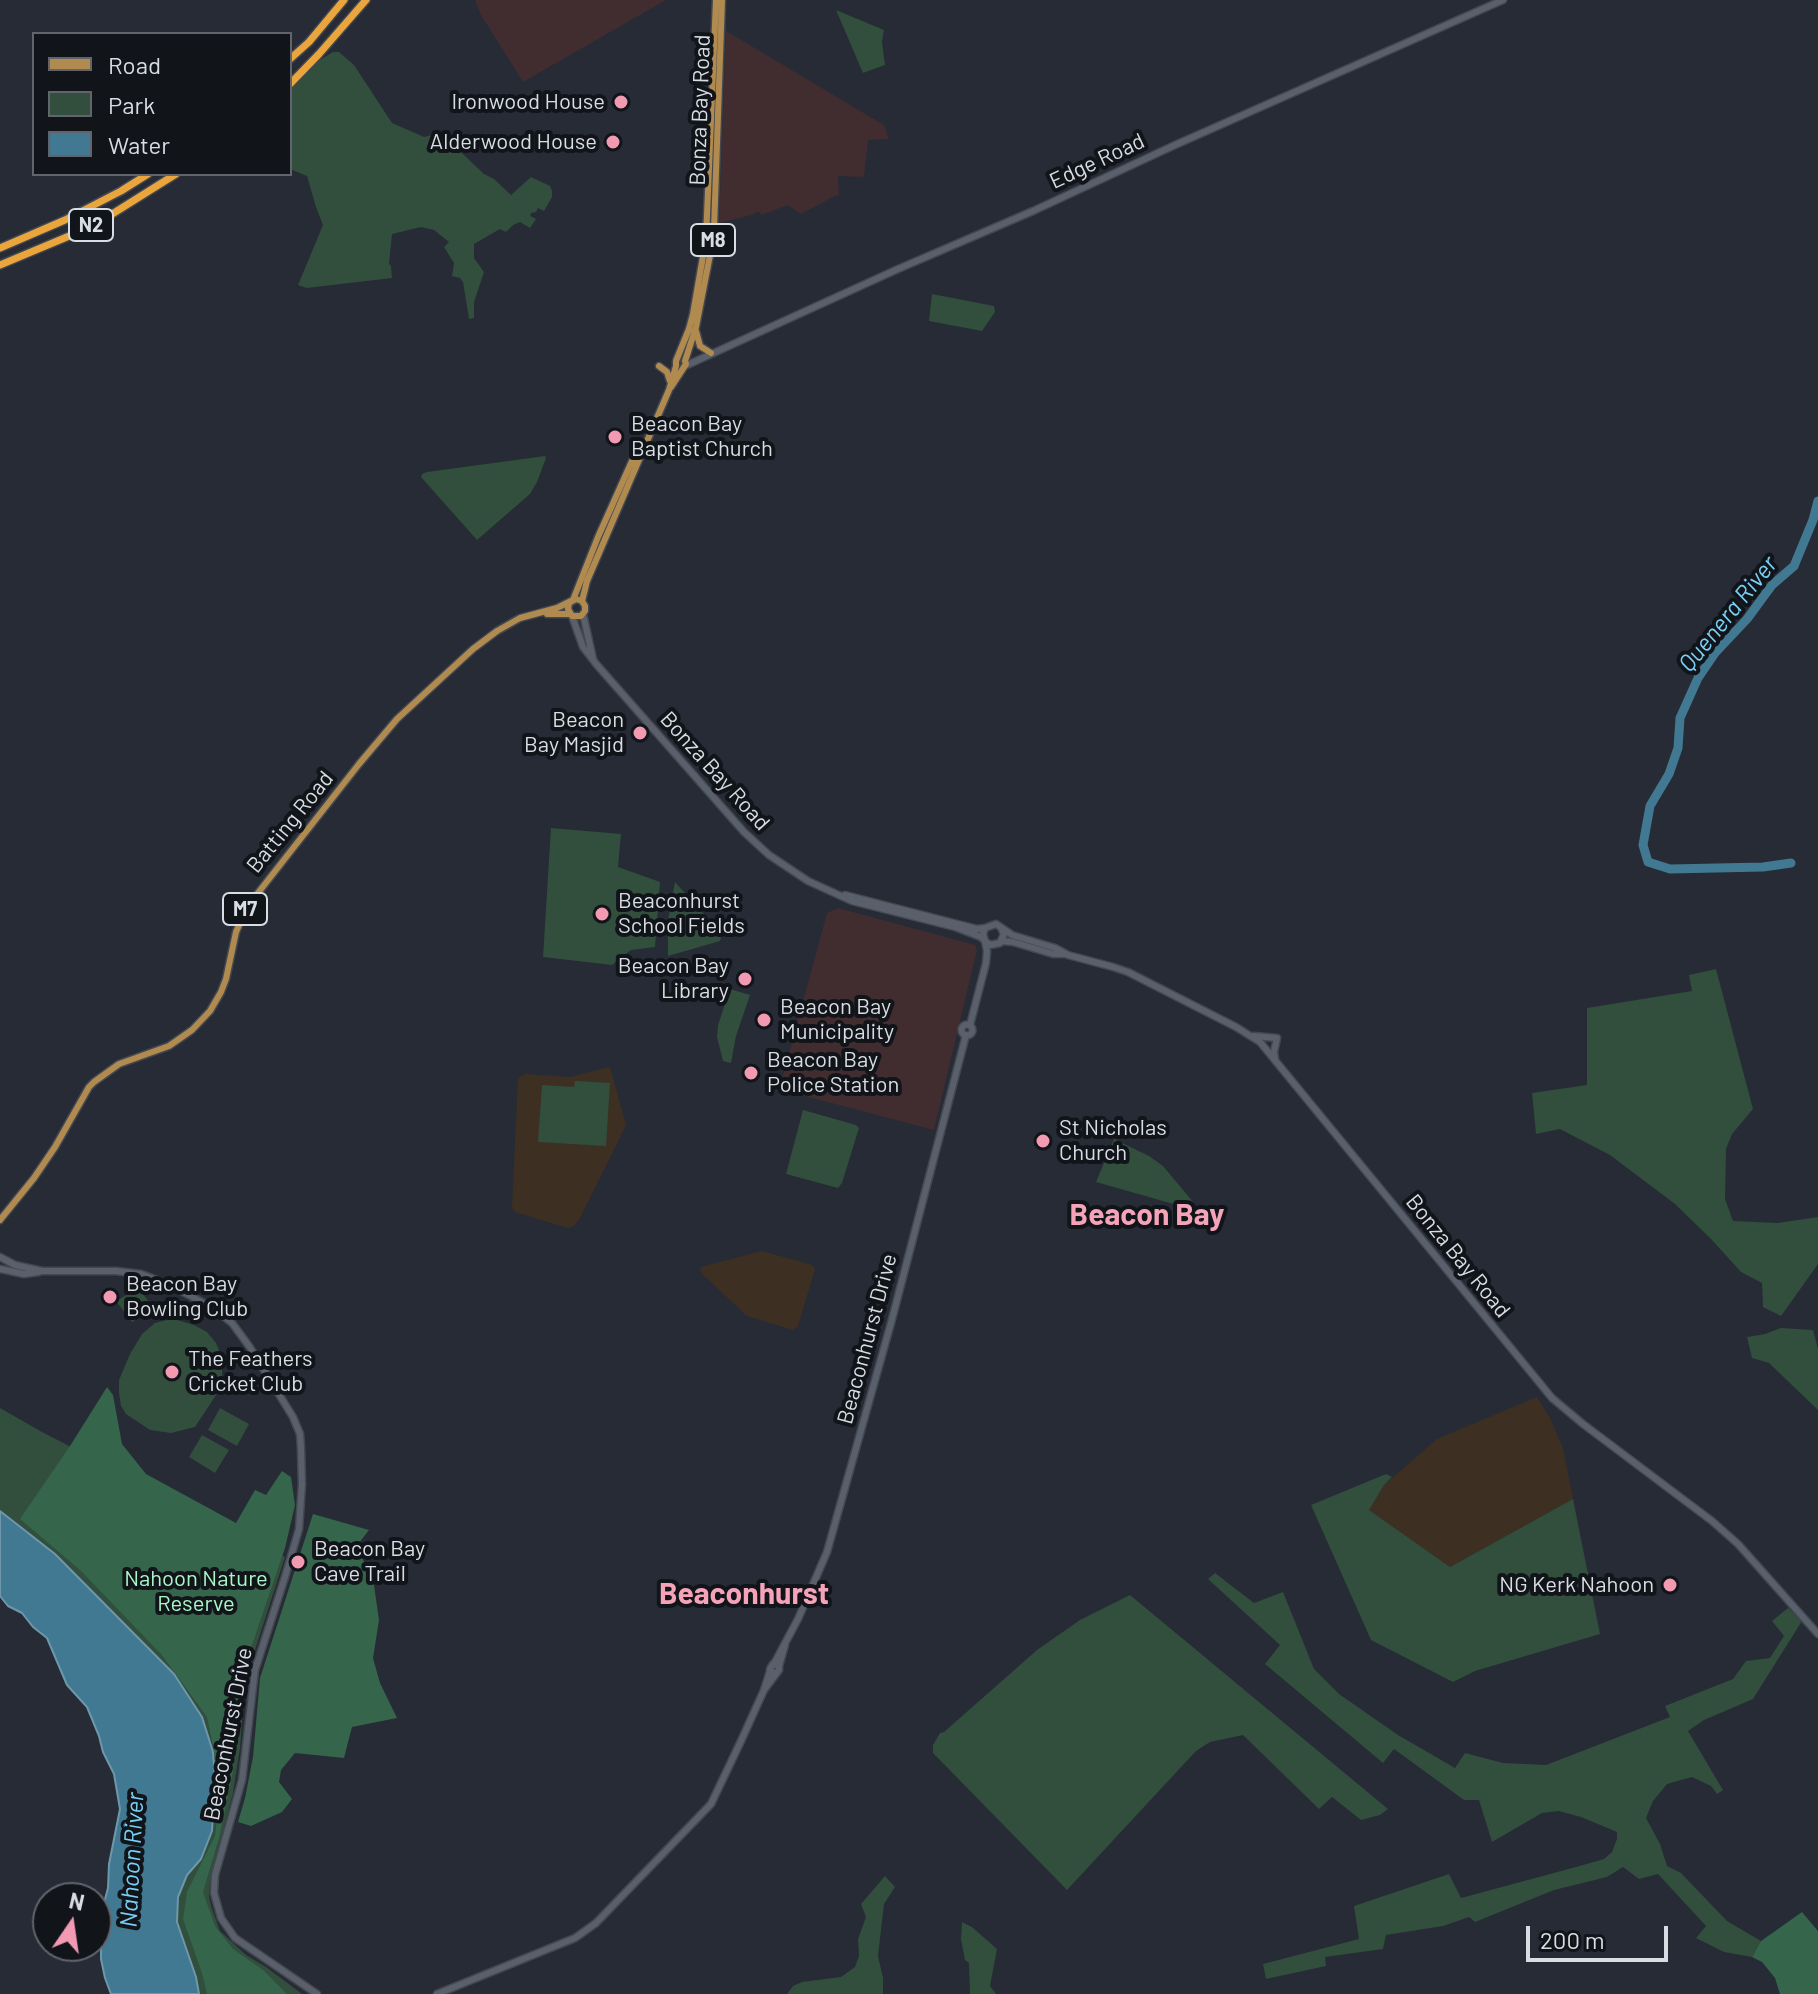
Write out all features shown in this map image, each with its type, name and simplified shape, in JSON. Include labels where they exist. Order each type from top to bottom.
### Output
[{"type":"highway","points":[[292,57],[344,0]]},
{"type":"highway","points":[[292,82],[366,0]]},
{"type":"highway","name":"N2","points":[[0,248],[65,220],[145,176]]},
{"type":"highway","name":"N2","points":[[0,265],[101,221],[173,176]]},
{"type":"main road","name":"Bonza Bay Road","points":[[582,601],[587,581],[647,438],[670,388],[679,376],[682,364],[706,243],[716,0]]},
{"type":"main road","name":"Bonza Bay Road","points":[[682,364],[696,327],[714,229],[722,0]]},
{"type":"main road","points":[[696,327],[700,346],[709,354]]},
{"type":"main road","points":[[659,366],[668,374],[670,388]]},
{"type":"main road","name":"Bonza Bay Road","points":[[572,600],[632,461],[647,438]]},
{"type":"main road","points":[[572,600],[582,601],[585,609],[578,617],[571,615],[568,609],[572,600]]},
{"type":"main road","name":"Batting Road","points":[[0,1220],[34,1178],[94,1082],[119,1064],[169,1046],[192,1030],[210,1011],[226,979],[236,932],[247,907],[397,719],[481,643],[507,625],[572,600]]},
{"type":"main road","name":"Batting Road","points":[[531,615],[571,615]]},
{"type":"street","name":"Edge Road","points":[[682,364],[1503,0]]},
{"type":"street","name":"Bonza Bay Road","points":[[583,614],[593,659]]},
{"type":"street","name":"Bonza Bay Road","points":[[571,615],[583,647],[599,669],[763,850],[791,871],[852,901],[976,934],[985,941]]},
{"type":"street","name":"Bonza Bay Road","points":[[826,890],[977,929],[985,928]]},
{"type":"street","points":[[996,924],[1004,934],[986,963],[983,934],[985,928],[996,924]]},
{"type":"street","name":"Bonza Bay Road","points":[[1001,928],[1068,955]]},
{"type":"street","points":[[985,941],[990,945],[1000,943]]},
{"type":"street","name":"Bonza Bay Road","points":[[1000,943],[1013,942],[1128,972],[1260,1042],[1552,1398],[1738,1544],[1818,1634]]},
{"type":"street","name":"Beaconhurst Drive","points":[[437,1994],[575,1938],[596,1923],[711,1804],[827,1552],[966,1035],[972,1032],[970,1025],[986,963]]},
{"type":"street","points":[[1251,1036],[1277,1038],[1275,1060]]},
{"type":"street","name":"Beaconhurst Drive","points":[[0,1257],[15,1265],[42,1271]]},
{"type":"street","name":"Beaconhurst Drive","points":[[0,1269],[24,1274],[42,1271],[116,1271],[141,1274],[165,1283],[214,1309],[232,1323],[293,1417],[300,1434],[302,1484],[299,1529],[255,1670],[242,1780],[215,1875],[214,1893],[221,1918],[235,1938],[317,1994]]},
{"type":"shaded area","points":[[475,0],[666,0],[523,82]]},
{"type":"shaded area","points":[[726,31],[884,125],[889,139],[868,140],[864,177],[838,176],[839,194],[801,214],[788,205],[762,215],[759,212],[719,223]]},
{"type":"shaded area","points":[[838,908],[975,945],[977,950],[934,1130],[786,1091],[781,1083],[827,913]]},
{"type":"shaded area","points":[[610,1067],[626,1125],[579,1220],[568,1228],[515,1212],[512,1208],[518,1078],[525,1074],[570,1077]]},
{"type":"shaded area","points":[[762,1251],[812,1265],[815,1269],[798,1326],[793,1330],[747,1316],[702,1274],[700,1268]]},
{"type":"shaded area","points":[[1537,1397],[1563,1448],[1573,1499],[1450,1567],[1369,1510],[1384,1485],[1437,1439]]},
{"type":"green space","points":[[836,10],[884,30],[885,65],[863,73]]},
{"type":"green space","points":[[333,52],[339,52],[354,65],[392,123],[424,137],[444,136],[511,195],[531,177],[550,186],[552,197],[544,211],[538,208],[531,213],[530,216],[536,219],[530,228],[520,222],[506,232],[500,229],[474,244],[474,258],[484,272],[474,302],[474,318],[469,319],[463,282],[452,276],[454,263],[444,247],[449,242],[434,230],[421,227],[392,234],[389,264],[392,278],[307,288],[298,285],[323,225],[307,176],[292,170],[292,86],[315,63]]},
{"type":"green space","points":[[932,294],[994,306],[995,312],[982,331],[929,321]]},
{"type":"green space","points":[[545,456],[530,494],[477,540],[421,477],[427,472]]},
{"type":"green space","name":"Beaconhurst School Fields","points":[[551,828],[621,834],[618,867],[660,882],[655,947],[631,950],[612,965],[543,957]]},
{"type":"green space","points":[[675,882],[722,934],[720,941],[668,956],[668,920]]},
{"type":"green space","points":[[1716,969],[1753,1109],[1732,1134],[1726,1149],[1725,1199],[1733,1221],[1778,1223],[1818,1217],[1818,1264],[1781,1316],[1763,1307],[1762,1283],[1741,1272],[1675,1204],[1610,1155],[1560,1129],[1536,1134],[1532,1093],[1587,1085],[1587,1008],[1692,991],[1689,975]]},
{"type":"green space","points":[[730,989],[750,995],[736,1036],[731,1063],[723,1061],[717,1037]]},
{"type":"green space","points":[[575,1081],[610,1083],[606,1146],[538,1142],[542,1085],[574,1087]]},
{"type":"green space","points":[[803,1110],[859,1128],[838,1188],[786,1174]]},
{"type":"green space","points":[[1114,1139],[1163,1166],[1194,1203],[1194,1207],[1184,1207],[1096,1182]]},
{"type":"green space","points":[[139,1288],[153,1308],[132,1322],[116,1301]]},
{"type":"green space","name":"The Feathers Cricket Club","points":[[167,1320],[194,1325],[207,1332],[216,1343],[222,1365],[222,1386],[195,1427],[171,1433],[150,1430],[126,1414],[119,1393],[119,1380],[142,1334],[155,1323]]},
{"type":"green space","points":[[1781,1328],[1813,1330],[1818,1349],[1818,1410],[1769,1363],[1752,1358],[1747,1337]]},
{"type":"green space","name":"Nahoon Nature Reserve","points":[[107,1387],[113,1395],[122,1444],[146,1474],[236,1523],[255,1490],[266,1495],[282,1471],[291,1477],[295,1505],[285,1548],[238,1680],[233,1771],[219,1838],[203,1892],[215,1926],[233,1949],[263,1970],[287,1994],[207,1994],[183,1919],[187,1892],[215,1836],[221,1785],[207,1717],[161,1654],[80,1570],[20,1519]]},
{"type":"green space","name":"Nahoon Nature Reserve","points":[[0,1408],[285,1557],[245,1681],[233,1793],[210,1881],[209,1896],[220,1931],[246,1955],[302,1994],[199,1994],[177,1922],[178,1897],[187,1875],[201,1859],[212,1831],[213,1752],[202,1717],[174,1674],[55,1554],[0,1510]]},
{"type":"green space","points":[[220,1408],[249,1424],[237,1446],[208,1430]]},
{"type":"green space","points":[[202,1435],[229,1450],[215,1473],[189,1457]]},
{"type":"green space","points":[[1386,1474],[1392,1477],[1369,1510],[1450,1567],[1573,1499],[1600,1634],[1475,1671],[1453,1682],[1371,1640],[1311,1505]]},
{"type":"green space","points":[[313,1514],[369,1530],[356,1547],[373,1578],[379,1620],[373,1658],[380,1683],[397,1718],[352,1727],[344,1758],[295,1753],[281,1770],[279,1782],[292,1799],[282,1812],[251,1826],[238,1822],[253,1757],[260,1678]]},
{"type":"green space","points":[[1215,1573],[1254,1603],[1283,1592],[1314,1669],[1339,1694],[1398,1735],[1455,1768],[1465,1753],[1503,1763],[1546,1765],[1670,1717],[1665,1706],[1733,1679],[1746,1661],[1770,1658],[1784,1636],[1772,1621],[1788,1608],[1802,1621],[1753,1699],[1704,1720],[1688,1731],[1723,1790],[1717,1794],[1711,1786],[1692,1777],[1667,1784],[1653,1801],[1646,1818],[1660,1844],[1667,1866],[1681,1873],[1727,1921],[1761,1941],[1752,1957],[1724,1952],[1696,1938],[1706,1926],[1658,1874],[1639,1879],[1623,1867],[1607,1877],[1554,1890],[1475,1922],[1469,1917],[1443,1926],[1386,1935],[1383,1949],[1325,1957],[1326,1966],[1266,1979],[1263,1964],[1359,1939],[1354,1906],[1449,1874],[1461,1898],[1576,1867],[1604,1859],[1612,1852],[1617,1832],[1559,1811],[1542,1813],[1492,1842],[1479,1800],[1464,1800],[1394,1749],[1383,1763],[1265,1664],[1280,1645],[1208,1579]]},
{"type":"green space","points":[[1130,1595],[1388,1809],[1380,1815],[1361,1820],[1332,1797],[1319,1809],[1243,1735],[1210,1742],[1196,1751],[1067,1890],[933,1753],[933,1745],[940,1733],[1037,1650],[1080,1620]]},
{"type":"green space","points":[[885,1876],[895,1887],[884,1904],[878,1956],[883,1994],[787,1994],[793,1986],[802,1982],[841,1977],[855,1967],[859,1956],[858,1939],[866,1917],[861,1904]]},
{"type":"green space","points":[[1802,1912],[1818,1931],[1818,1994],[1780,1994],[1775,1978],[1762,1962],[1752,1957],[1761,1941]]},
{"type":"green space","points":[[962,1922],[997,1949],[990,1986],[996,1994],[970,1994],[969,1963],[965,1960],[961,1939]]},
{"type":"water","name":"Nahoon River","points":[[0,1511],[55,1554],[174,1674],[202,1717],[213,1752],[212,1831],[201,1859],[187,1875],[178,1897],[177,1922],[199,1994],[111,1994],[102,1962],[112,1962],[112,1882],[108,1882],[109,1864],[120,1809],[114,1774],[87,1707],[67,1685],[47,1638],[0,1596]]},
{"type":"waterway","name":"Quenera River","points":[[1791,863],[1763,867],[1670,869],[1648,862],[1643,845],[1650,806],[1669,774],[1678,748],[1680,718],[1698,678],[1772,585],[1794,566],[1818,501]]},
{"type":"place","name":"Ironwood House","points":[[621,102]]},
{"type":"place","name":"Alderwood House","points":[[613,142]]},
{"type":"place","name":"Beacon Bay Baptist Church","points":[[615,437]]},
{"type":"place","name":"Beacon Bay Masjid","points":[[640,733]]},
{"type":"place","name":"Beaconhurst School Fields","points":[[602,914]]},
{"type":"place","name":"Beacon Bay Library","points":[[745,979]]},
{"type":"place","name":"Beacon Bay Municipality","points":[[764,1020]]},
{"type":"place","name":"Beacon Bay Police Station","points":[[751,1073]]},
{"type":"place","name":"St Nicholas Church","points":[[1043,1141]]},
{"type":"place","name":"Beacon Bay Bowling Club","points":[[110,1297]]},
{"type":"place","name":"The Feathers Cricket Club","points":[[172,1372]]},
{"type":"place","name":"Beacon Bay Cave Trail","points":[[298,1562]]},
{"type":"place","name":"NG Kerk Nahoon","points":[[1670,1585]]},
{"type":"district","name":"Beacon Bay","points":[[1147,1215]]},
{"type":"district","name":"Beaconhurst","points":[[744,1594]]}]
